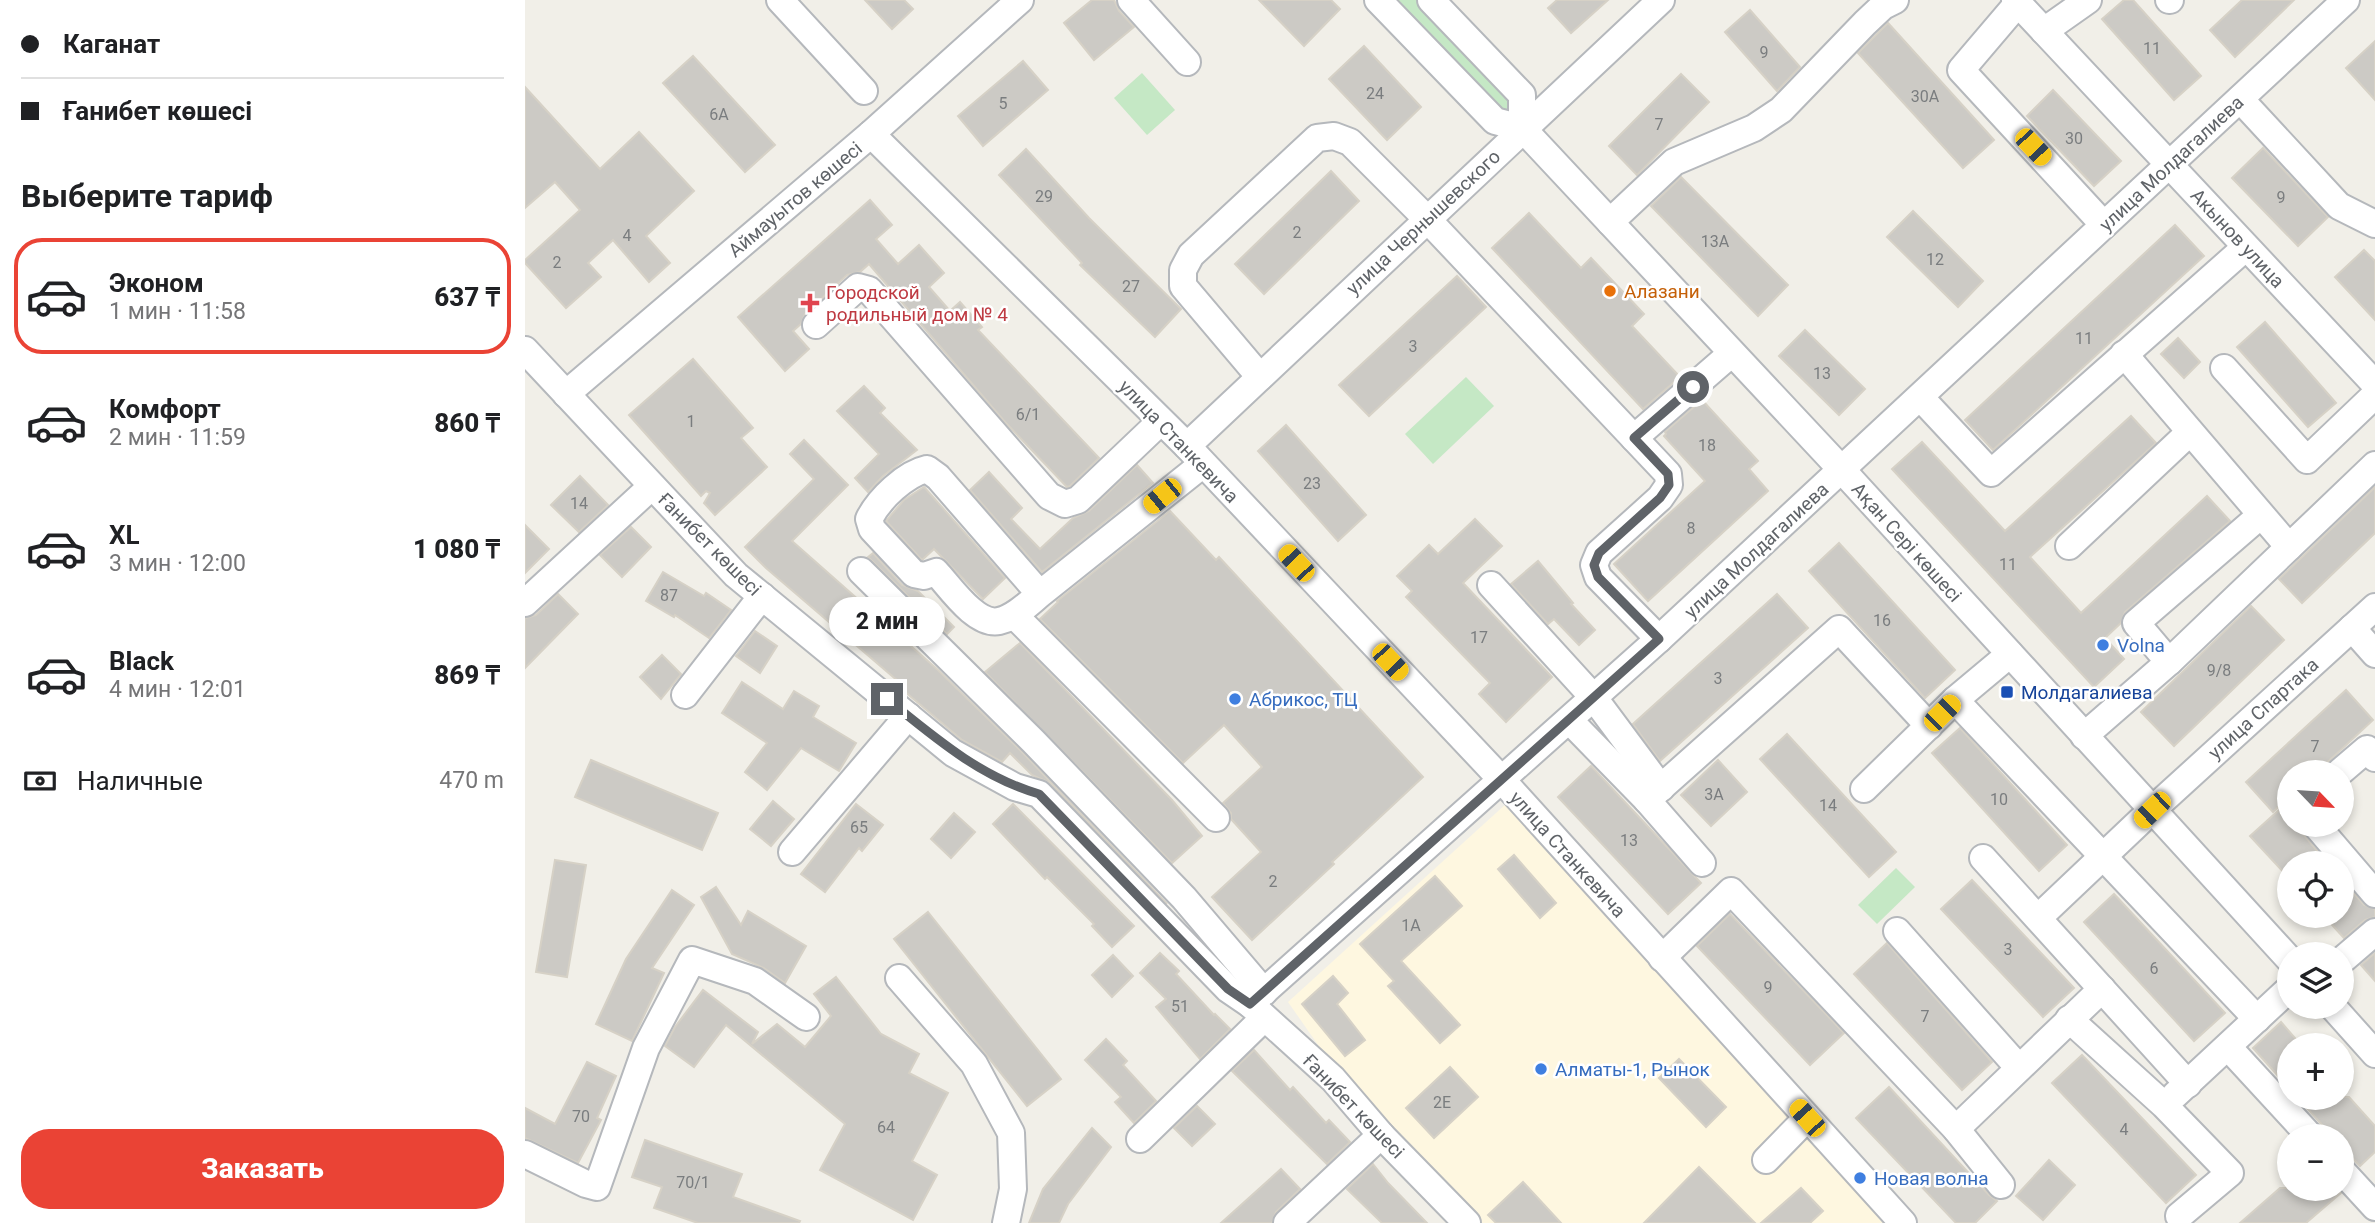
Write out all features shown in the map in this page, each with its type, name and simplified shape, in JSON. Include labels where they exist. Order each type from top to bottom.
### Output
[{"type":"street","points":[[780,0],[865,91]]},
{"type":"street","name":"Аймауытов көшесі","points":[[566,394],[871,134],[1020,0]]},
{"type":"street","points":[[1131,0],[1187,62]]},
{"type":"street","name":"Ақан Сері көшесі","points":[[1378,0],[1495,121],[1522,128],[1842,470],[2277,946]]},
{"type":"street","points":[[1431,0],[1522,95],[1522,128]]},
{"type":"street","name":"улица Чернышевского","points":[[1014,615],[1195,455],[1260,377],[1661,0]]},
{"type":"street","points":[[1610,222],[1674,162],[1754,128],[1781,110],[1865,23],[1883,6],[1895,0]]},
{"type":"street","points":[[2044,31],[2088,0]]},
{"type":"street","name":"улица Молдагалиева","points":[[1140,1139],[1259,1005],[1842,470],[2346,0]]},
{"type":"street","points":[[2016,2],[1961,69],[2105,225]]},
{"type":"street","name":"Акынов улица","points":[[2016,2],[2375,384]]},
{"type":"street","points":[[2240,99],[2339,206],[2375,224]]},
{"type":"street","name":"улица Станкевича","points":[[871,134],[1195,455],[1502,780],[1903,1223]]},
{"type":"street","points":[[1260,377],[1183,286],[1183,270],[1191,255],[1317,138],[1334,136],[1350,142],[1427,219],[1668,474],[1669,485],[1660,498],[1599,553],[1594,565],[1598,577],[1659,639]]},
{"type":"street","points":[[1920,397],[1991,473],[2246,247]]},
{"type":"street","points":[[816,325],[858,287],[869,290],[1049,496],[1065,504],[1078,500],[1161,421]]},
{"type":"street","name":"Ғанибет көшесі","points":[[525,350],[736,575],[953,752],[1015,787],[1039,794],[1228,989],[1259,1005],[1333,1079],[1381,1135],[1467,1223]]},
{"type":"street","points":[[1634,438],[1732,353]]},
{"type":"street","points":[[2124,355],[2289,547]]},
{"type":"street","points":[[2224,368],[2307,460],[2375,395]]},
{"type":"street","points":[[2069,546],[2190,432]]},
{"type":"street","points":[[2084,736],[2169,662],[2375,465]]},
{"type":"street","points":[[1040,594],[938,477],[927,469],[915,472],[875,506],[869,519],[871,529],[914,574],[924,576],[936,572],[977,617],[999,621],[1014,615],[1216,818]]},
{"type":"street","points":[[525,603],[652,486]]},
{"type":"street","points":[[2169,662],[2136,623],[2261,515]]},
{"type":"street","points":[[2225,547],[2256,579]]},
{"type":"street","points":[[861,571],[1033,741],[1165,879],[1259,1005]]},
{"type":"street","points":[[1490,586],[1594,698],[1654,794],[1702,863]]},
{"type":"street","points":[[685,695],[762,596]]},
{"type":"street","name":"улица Спартака","points":[[2038,918],[2375,607]]},
{"type":"street","points":[[2352,628],[2375,654]]},
{"type":"street","points":[[1654,794],[1839,629],[1929,726]]},
{"type":"street","points":[[1864,789],[1955,700],[2010,654]]},
{"type":"street","points":[[1955,700],[2257,1019]]},
{"type":"street","points":[[792,852],[908,716]]},
{"type":"street","points":[[1569,720],[1654,794]]},
{"type":"street","points":[[2354,760],[2367,749],[2375,758]]},
{"type":"street","points":[[2326,837],[2375,894]]},
{"type":"street","points":[[1983,858],[2188,1084]]},
{"type":"street","points":[[1662,957],[1731,891],[1955,1129],[2001,1185]]},
{"type":"street","points":[[1898,931],[2019,1068]]},
{"type":"street","points":[[2354,950],[2375,932]]},
{"type":"street","points":[[525,1154],[597,1187],[646,1048],[692,960],[755,981],[806,1017]]},
{"type":"street","points":[[899,978],[974,1064],[1011,1133],[1013,1189],[1006,1223]]},
{"type":"street","points":[[1955,1129],[2102,989]]},
{"type":"street","points":[[2164,1105],[2277,1000]]},
{"type":"street","points":[[2069,1019],[2164,1105],[2230,1173],[2179,1216]]},
{"type":"street","points":[[2344,1019],[2375,1054]]},
{"type":"street","points":[[2228,1047],[2298,1124]]},
{"type":"street","points":[[1766,1160],[1807,1118]]},
{"type":"street","points":[[1287,1223],[1381,1135]]},
{"type":"street","points":[[2354,1184],[2375,1207]]},
{"type":"shaded area","name":"Алматы-1, Рынок","points":[[1507,803],[1888,1223],[1460,1223],[1381,1135],[1288,1002]]},
{"type":"green space","points":[[1389,0],[1418,0],[1511,98],[1510,117],[1496,111]]},
{"type":"green space","points":[[1142,73],[1175,110],[1147,135],[1114,98]]},
{"type":"green space","points":[[1466,377],[1494,406],[1433,464],[1405,434]]},
{"type":"green space","points":[[1896,868],[1915,887],[1877,924],[1858,905]]},
{"type":"building","points":[[865,0],[904,0],[913,9],[892,29]]},
{"type":"building","points":[[1092,0],[1114,0],[1119,11],[1134,27],[1094,60],[1064,23]]},
{"type":"building","points":[[1259,0],[1331,0],[1340,9],[1304,46]]},
{"type":"building","points":[[1557,0],[1608,0],[1571,33],[1548,8]]},
{"type":"building","points":[[2124,0],[2133,0],[2201,76],[2174,100],[2102,19]]},
{"type":"building","points":[[2242,0],[2294,0],[2235,57],[2210,30]]},
{"type":"building","points":[[1750,10],[1800,67],[1777,91],[1725,32]]},
{"type":"building","points":[[1888,23],[1994,140],[1963,168],[1858,53]]},
{"type":"building","points":[[2375,41],[2375,100],[2346,68]]},
{"type":"building","points":[[1364,46],[1421,107],[1387,140],[1329,79]]},
{"type":"building","points":[[693,56],[775,145],[745,172],[663,83]]},
{"type":"building","points":[[1023,61],[1048,90],[983,146],[958,116]]},
{"type":"building","points":[[1681,74],[1709,102],[1637,175],[1609,146]]},
{"type":"building","points":[[525,87],[600,169],[639,132],[694,191],[646,236],[670,263],[649,282],[613,240],[588,263],[601,277],[566,308],[525,263],[525,260],[580,210],[555,182],[525,208]]},
{"type":"building","points":[[2053,90],[2121,161],[2094,186],[2027,116]]},
{"type":"building","points":[[2263,148],[2328,217],[2298,246],[2232,178]]},
{"type":"building","points":[[1026,149],[1089,218],[1181,309],[1155,337],[1080,265],[1082,263],[999,175]]},
{"type":"building","points":[[1331,171],[1359,201],[1264,294],[1235,264]]},
{"type":"building","points":[[1681,177],[1788,285],[1758,316],[1651,206]]},
{"type":"building","points":[[870,200],[892,225],[876,239],[898,264],[919,245],[944,273],[929,287],[950,311],[960,302],[982,327],[978,330],[1099,458],[1070,486],[1067,487],[1005,422],[869,264],[860,272],[847,275],[805,314],[801,324],[793,331],[809,349],[785,371],[738,317]]},
{"type":"building","points":[[1913,211],[1983,281],[1958,307],[1887,237]]},
{"type":"building","points":[[1529,213],[1581,268],[1591,258],[1644,314],[1632,326],[1680,377],[1643,409],[1492,248]]},
{"type":"building","points":[[2175,225],[2204,256],[1993,450],[1965,420]]},
{"type":"building","points":[[2364,250],[2375,261],[2375,320],[2335,277]]},
{"type":"building","points":[[1457,276],[1486,307],[1369,416],[1339,385]]},
{"type":"building","points":[[2265,322],[2336,403],[2308,427],[2237,347]]},
{"type":"building","points":[[1805,330],[1865,389],[1839,415],[1779,356]]},
{"type":"building","points":[[2178,338],[2200,362],[2184,378],[2161,354]]},
{"type":"building","points":[[693,359],[753,428],[741,438],[767,467],[715,515],[704,503],[710,493],[706,491],[701,496],[629,415]]},
{"type":"building","points":[[864,386],[885,408],[880,413],[917,450],[883,476],[868,492],[855,478],[879,454],[837,411]]},
{"type":"building","points":[[1702,400],[1758,461],[1749,469],[1768,491],[1648,601],[1614,564],[1705,481],[1664,436],[1665,432]]},
{"type":"building","points":[[2131,416],[2156,443],[2030,557],[2081,613],[2207,496],[2230,521],[2125,612],[2121,623],[2105,638],[2124,659],[2094,687],[1892,469],[1922,442],[2005,531]]},
{"type":"building","points":[[1286,425],[1366,515],[1338,541],[1258,451]]},
{"type":"building","points":[[804,440],[848,485],[792,541],[938,670],[1022,752],[1167,904],[1050,783],[1032,775],[1010,753],[1002,762],[962,740],[897,685],[899,682],[745,547],[814,479],[790,454]]},
{"type":"building","points":[[1137,465],[1153,483],[1042,572],[970,490],[989,472],[1022,508],[1011,519],[1040,549],[1073,518],[1089,511]]},
{"type":"building","points":[[580,476],[608,505],[579,532],[551,505]]},
{"type":"building","points":[[924,487],[1005,578],[983,599],[934,549],[922,560],[886,521],[904,500]]},
{"type":"building","points":[[2375,487],[2375,533],[2302,603],[2279,579]]},
{"type":"building","name":"Абрикос, ТЦ","points":[[1170,511],[1216,560],[1219,557],[1423,777],[1252,940],[1212,897],[1261,852],[1231,819],[1231,813],[1223,803],[1262,767],[1224,725],[1183,763],[1040,619],[1057,601]]},
{"type":"building","points":[[1475,519],[1502,546],[1463,583],[1552,677],[1506,722],[1479,694],[1490,683],[1406,597],[1412,591],[1397,576],[1429,545],[1438,554]]},
{"type":"building","points":[[525,525],[549,549],[525,573]]},
{"type":"building","points":[[631,527],[651,547],[622,577],[600,555]]},
{"type":"building","points":[[1839,543],[1955,670],[1925,698],[1809,571]]},
{"type":"building","points":[[873,553],[902,585],[918,591],[954,627],[947,634],[868,557]]},
{"type":"building","points":[[1538,561],[1595,630],[1579,645],[1554,619],[1548,624],[1511,584]]},
{"type":"building","points":[[663,572],[704,596],[706,593],[731,610],[709,638],[675,615],[674,617],[646,601]]},
{"type":"building","points":[[558,594],[578,614],[525,668],[525,618],[536,615]]},
{"type":"building","points":[[1777,594],[1808,628],[1660,761],[1633,724]]},
{"type":"building","points":[[2251,606],[2284,640],[2174,746],[2141,712]]},
{"type":"building","points":[[755,631],[777,646],[760,673],[736,656]]},
{"type":"building","points":[[1020,643],[1172,800],[1202,836],[1172,863],[985,672]]},
{"type":"building","points":[[662,655],[681,674],[661,699],[640,677]]},
{"type":"building","points":[[742,682],[783,709],[794,691],[819,706],[813,717],[856,743],[839,771],[801,748],[767,790],[745,772],[767,743],[722,713]]},
{"type":"building","points":[[2346,690],[2373,720],[2330,760],[2277,760],[2277,808],[2273,812],[2246,782]]},
{"type":"building","points":[[1960,728],[2067,845],[2039,871],[1932,753]]},
{"type":"building","points":[[1787,734],[1896,852],[1869,877],[1760,759]]},
{"type":"building","points":[[591,760],[718,813],[702,850],[575,797]]},
{"type":"building","points":[[1718,760],[1747,792],[1711,826],[1681,795]]},
{"type":"building","points":[[1591,766],[1701,883],[1668,914],[1558,797]]},
{"type":"building","points":[[773,801],[794,819],[771,846],[750,829]]},
{"type":"building","points":[[856,804],[883,825],[862,851],[859,848],[825,892],[801,874]]},
{"type":"building","points":[[1013,804],[1134,926],[1112,947],[1092,926],[1094,924],[1047,877],[1045,879],[993,824]]},
{"type":"building","points":[[2277,812],[2277,837],[2305,837],[2317,851],[2277,851],[2277,865],[2250,836]]},
{"type":"building","points":[[954,813],[975,832],[951,858],[931,839]]},
{"type":"building","points":[[1514,855],[1556,903],[1540,918],[1498,869]]},
{"type":"building","points":[[555,860],[586,865],[567,977],[536,972]]},
{"type":"building","points":[[1435,876],[1462,906],[1401,961],[1460,1025],[1440,1043],[1388,986],[1394,981],[1360,944]]},
{"type":"building","points":[[1972,880],[2074,988],[2043,1017],[1941,909]]},
{"type":"building","points":[[716,887],[741,925],[748,911],[806,946],[785,983],[764,968],[732,954],[701,897]]},
{"type":"building","points":[[672,890],[694,905],[652,968],[664,973],[632,1041],[596,1024],[626,959]]},
{"type":"building","points":[[2114,894],[2225,1013],[2194,1041],[2084,922]]},
{"type":"building","points":[[2354,894],[2364,905],[2375,909],[2375,917],[2365,920],[2344,938],[2335,928],[2354,928]]},
{"type":"building","points":[[928,912],[1061,1079],[1027,1106],[894,939]]},
{"type":"building","points":[[1730,914],[1844,1033],[1810,1065],[1697,946]]},
{"type":"building","points":[[1887,943],[1992,1062],[1962,1090],[1854,974]]},
{"type":"building","points":[[1160,953],[1179,971],[1176,974],[1230,1029],[1200,1059],[1156,1007],[1166,999],[1140,973]]},
{"type":"building","points":[[2375,953],[2375,981],[2361,965]]},
{"type":"building","points":[[1113,955],[1133,976],[1112,997],[1092,975]]},
{"type":"building","points":[[1333,976],[1348,993],[1337,1004],[1365,1040],[1345,1056],[1302,1004]]},
{"type":"building","points":[[836,977],[881,1034],[919,1054],[909,1073],[948,1093],[912,1161],[937,1175],[913,1220],[820,1170],[845,1124],[726,1025],[694,1067],[665,1046],[675,1027],[703,990],[758,1032],[752,1044],[777,1024],[805,1047],[831,1016],[814,994]]},
{"type":"building","points":[[2281,1022],[2291,1033],[2277,1033],[2277,1075],[2253,1048]]},
{"type":"building","points":[[1106,1039],[1127,1061],[1123,1065],[1156,1101],[1134,1123],[1115,1102],[1121,1097],[1085,1060]]},
{"type":"building","points":[[1254,1050],[1290,1090],[1293,1087],[1326,1123],[1329,1120],[1350,1142],[1327,1164],[1232,1071]]},
{"type":"building","points":[[2082,1055],[2196,1175],[2166,1203],[2052,1083]]},
{"type":"building","points":[[1679,1059],[1726,1107],[1706,1127],[1659,1078]]},
{"type":"building","points":[[587,1062],[616,1076],[597,1118],[601,1120],[578,1163],[525,1138],[525,1108],[555,1124]]},
{"type":"building","points":[[1450,1067],[1478,1097],[1434,1138],[1406,1108]]},
{"type":"building","points":[[1889,1087],[1997,1201],[1975,1223],[1956,1223],[1856,1118]]},
{"type":"building","points":[[2354,1103],[2375,1126],[2375,1152],[2360,1166],[2354,1160],[2354,1124],[2321,1124],[2309,1110],[2354,1110]]},
{"type":"building","points":[[1197,1106],[1215,1124],[1192,1146],[1174,1128]]},
{"type":"building","points":[[1092,1128],[1111,1147],[1068,1204],[1059,1223],[1029,1223],[1043,1189]]},
{"type":"building","points":[[645,1140],[742,1174],[733,1197],[800,1221],[799,1223],[698,1223],[654,1208],[662,1187],[632,1177]]},
{"type":"building","points":[[2049,1160],[2075,1185],[2043,1220],[2016,1196]]},
{"type":"building","points":[[1373,1164],[1427,1223],[1382,1223],[1347,1189]]},
{"type":"building","points":[[1699,1167],[1755,1223],[1644,1223]]},
{"type":"building","points":[[1281,1169],[1300,1189],[1276,1212],[1272,1223],[1221,1223]]},
{"type":"building","points":[[1523,1182],[1561,1223],[1496,1223],[1488,1215]]},
{"type":"building","points":[[1801,1188],[1823,1211],[1810,1223],[1761,1223]]},
{"type":"building","points":[[2277,1191],[2277,1201],[2332,1201],[2306,1223],[2240,1223]]},
{"type":"place","name":"Алазани","points":[[1610,291]]},
{"type":"place","name":"Городской родильный дом № 4","points":[[810,303]]},
{"type":"place","name":"Volna","points":[[2103,645]]},
{"type":"place","name":"Молдагалиева","points":[[2007,692]]},
{"type":"place","name":"Абрикос, ТЦ","points":[[1235,699]]},
{"type":"place","name":"Алматы-1, Рынок","points":[[1541,1069]]},
{"type":"place","name":"Новая волна","points":[[1860,1178]]},
{"type":"route","points":[[887,699],[953,752],[1015,787],[1039,794],[1228,989],[1250,1004],[1659,639],[1598,577],[1594,565],[1599,553],[1660,498],[1669,485],[1668,474],[1634,438],[1693,387]]}]
